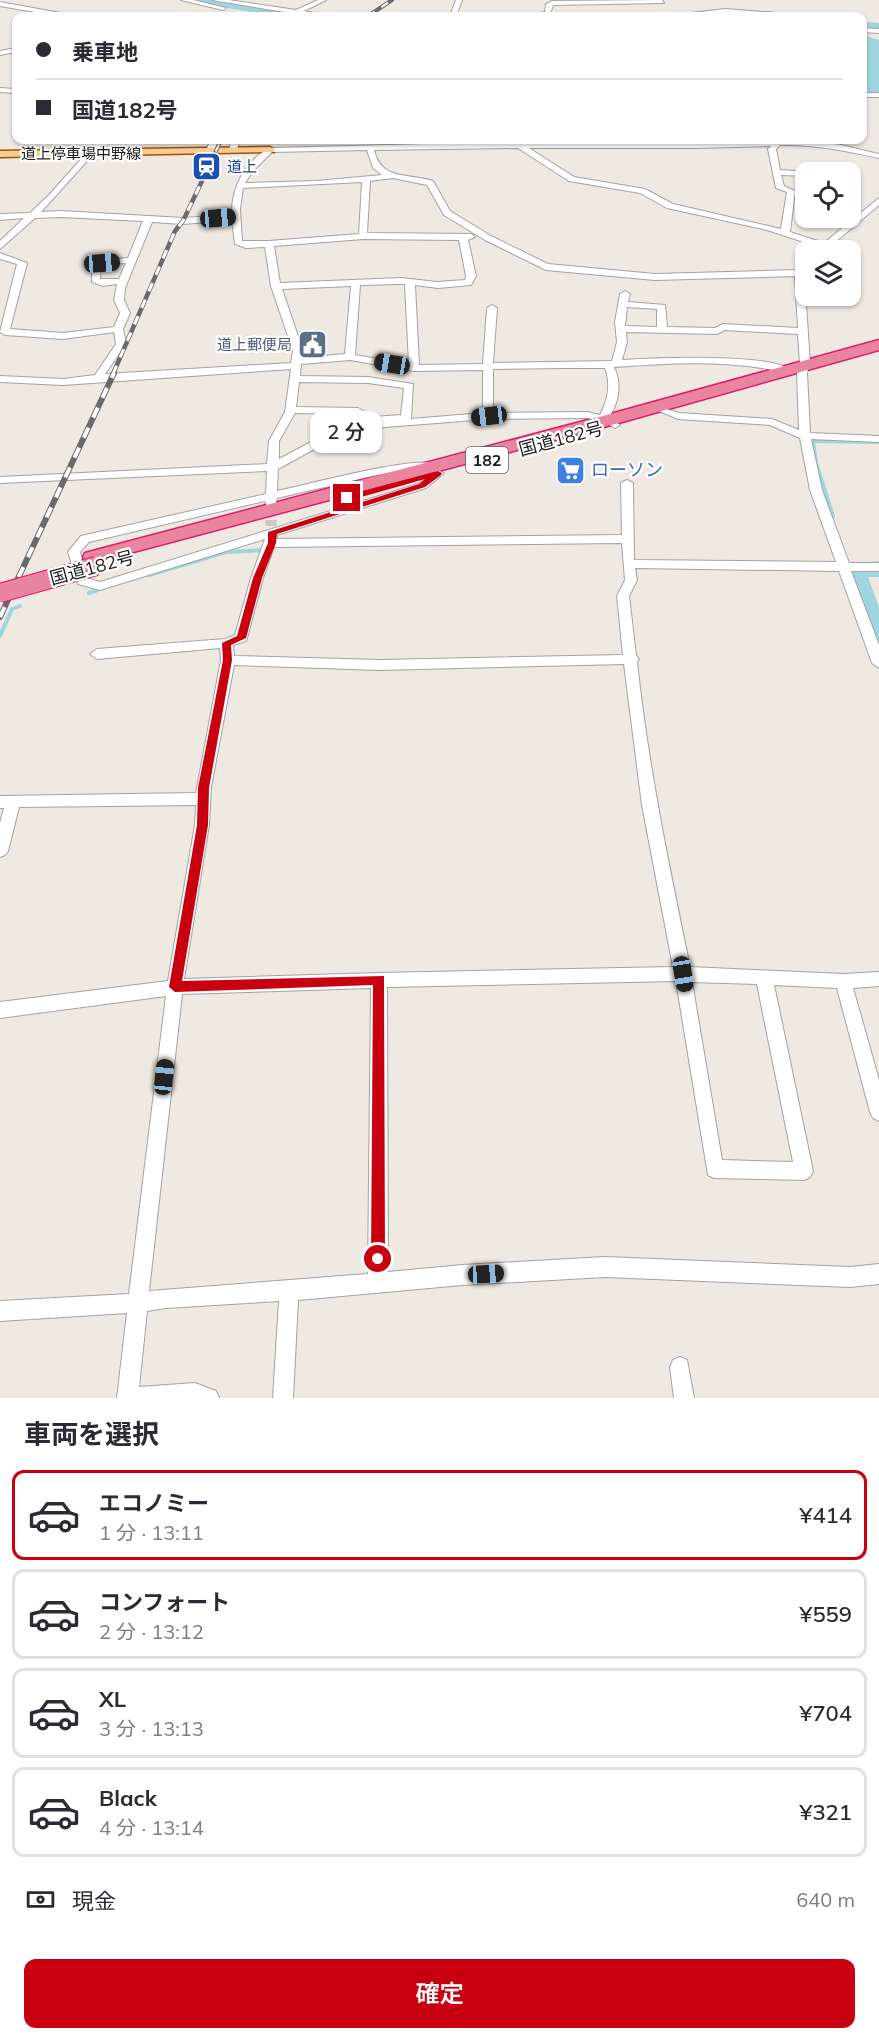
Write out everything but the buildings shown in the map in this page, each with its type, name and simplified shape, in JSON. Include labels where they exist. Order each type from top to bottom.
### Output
[{"type":"highway","name":"国道182号","points":[[609,421],[664,411],[879,345]]},
{"type":"highway","name":"国道182号","points":[[0,593],[94,562],[798,369],[879,352]]},
{"type":"highway","name":"国道182号","points":[[0,582],[94,562]]},
{"type":"main road","name":"道上停車場中野線","points":[[0,154],[180,153],[210,150],[235,144],[270,150]]},
{"type":"street","points":[[184,0],[248,12]]},
{"type":"street","points":[[215,0],[281,12]]},
{"type":"street","points":[[296,12],[323,0]]},
{"type":"street","points":[[548,12],[549,4],[552,3],[662,1],[678,12]]},
{"type":"street","points":[[0,4],[42,12]]},
{"type":"street","points":[[0,246],[34,215],[98,144]]},
{"type":"street","points":[[210,150],[212,144]]},
{"type":"street","points":[[296,151],[300,144]]},
{"type":"street","points":[[511,144],[520,146],[563,175],[572,178],[642,191],[670,206],[750,224],[801,240]]},
{"type":"street","points":[[488,238],[363,236],[246,245],[238,242],[236,217],[239,186],[245,176],[270,150],[751,144]]},
{"type":"street","points":[[777,144],[772,149],[780,188],[794,191],[785,234]]},
{"type":"street","points":[[824,144],[879,156]]},
{"type":"street","points":[[370,147],[374,165],[392,176]]},
{"type":"street","points":[[776,172],[795,173]]},
{"type":"street","points":[[239,186],[312,185],[392,176],[430,183],[447,213],[488,238],[546,267],[655,277],[795,269]]},
{"type":"street","points":[[363,236],[366,179]]},
{"type":"street","points":[[833,240],[879,201]]},
{"type":"street","points":[[0,217],[34,215],[183,221],[236,217]]},
{"type":"street","points":[[98,378],[121,344],[118,329],[125,313],[119,300],[120,288],[149,219]]},
{"type":"street","points":[[276,286],[356,282],[438,285],[468,283],[471,276],[463,237]]},
{"type":"street","points":[[269,244],[276,286],[296,341],[297,364],[291,410],[274,441],[272,500]]},
{"type":"street","points":[[0,256],[22,263],[6,332],[63,336],[118,329]]},
{"type":"street","points":[[124,281],[103,283],[95,280],[97,266],[102,263],[131,260]]},
{"type":"street","points":[[350,357],[356,282]]},
{"type":"street","points":[[410,283],[414,368]]},
{"type":"street","points":[[0,480],[273,467],[332,435],[372,425],[489,416],[587,415],[609,421],[612,364],[622,342],[624,299],[662,307],[662,331]]},
{"type":"street","points":[[801,306],[798,369],[805,436],[816,490],[879,663]]},
{"type":"street","points":[[489,416],[488,366],[492,308]]},
{"type":"street","points":[[621,329],[717,331],[723,327],[801,331]]},
{"type":"street","points":[[0,380],[63,382],[297,364],[350,357],[414,368],[612,364],[669,360],[766,364],[798,369]]},
{"type":"street","points":[[291,410],[358,411],[372,420],[406,418],[409,386],[368,380],[295,379]]},
{"type":"street","points":[[664,411],[678,416],[772,422],[805,436],[879,445]]},
{"type":"street","points":[[849,443],[879,439]]},
{"type":"street","points":[[408,466],[435,469],[422,486],[272,534],[100,586],[81,581],[74,552],[85,538],[272,500],[408,466]]},
{"type":"street","points":[[627,483],[628,564],[631,580],[623,596],[632,659],[634,700],[649,805],[683,974],[714,1169],[804,1171],[764,977]]},
{"type":"street","points":[[272,534],[627,539]]},
{"type":"street","points":[[209,1398],[195,1393],[127,1398],[175,987],[202,825],[203,799],[227,652],[241,638],[257,578],[272,534]]},
{"type":"street","points":[[628,564],[879,567]]},
{"type":"street","points":[[96,654],[227,652],[380,665],[632,659]]},
{"type":"street","points":[[0,851],[6,802],[203,799]]},
{"type":"street","points":[[0,1010],[175,987],[683,974],[843,981],[879,979]]},
{"type":"street","points":[[378,1283],[379,980]]},
{"type":"street","points":[[843,981],[879,1112]]},
{"type":"street","points":[[0,1311],[606,1268],[850,1277],[879,1274]]},
{"type":"street","points":[[283,1398],[289,1290]]},
{"type":"street","points":[[680,1367],[684,1398]]},
{"type":"water","points":[[867,36],[879,40],[879,94],[867,93]]},
{"type":"waterway","points":[[201,0],[273,12]]},
{"type":"waterway","points":[[867,26],[879,27]]},
{"type":"waterway","points":[[833,516],[816,463],[813,441],[879,442]]},
{"type":"waterway","points":[[149,575],[226,552],[264,550]]},
{"type":"waterway","points":[[879,569],[854,570],[879,641]]},
{"type":"waterway","points":[[89,593],[103,588]]},
{"type":"waterway","points":[[0,636],[12,609],[20,606]]},
{"type":"tunnel","points":[[271,503],[271,526]]},
{"type":"railway","points":[[374,12],[392,0]]},
{"type":"railway","points":[[209,166],[219,144]]},
{"type":"railway","points":[[113,374],[175,231],[183,221],[210,164]]},
{"type":"railway","points":[[0,617],[114,373]]},
{"type":"place","name":"道上","points":[[206,167]]},
{"type":"place","name":"道上郵便局","points":[[313,345]]},
{"type":"place","name":"ローソン","points":[[570,470]]},
{"type":"route","points":[[347,498],[438,473],[422,486],[273,532],[272,543],[257,578],[241,638],[226,643],[228,660],[204,788],[202,825],[175,987],[379,980],[378,1259]]}]
